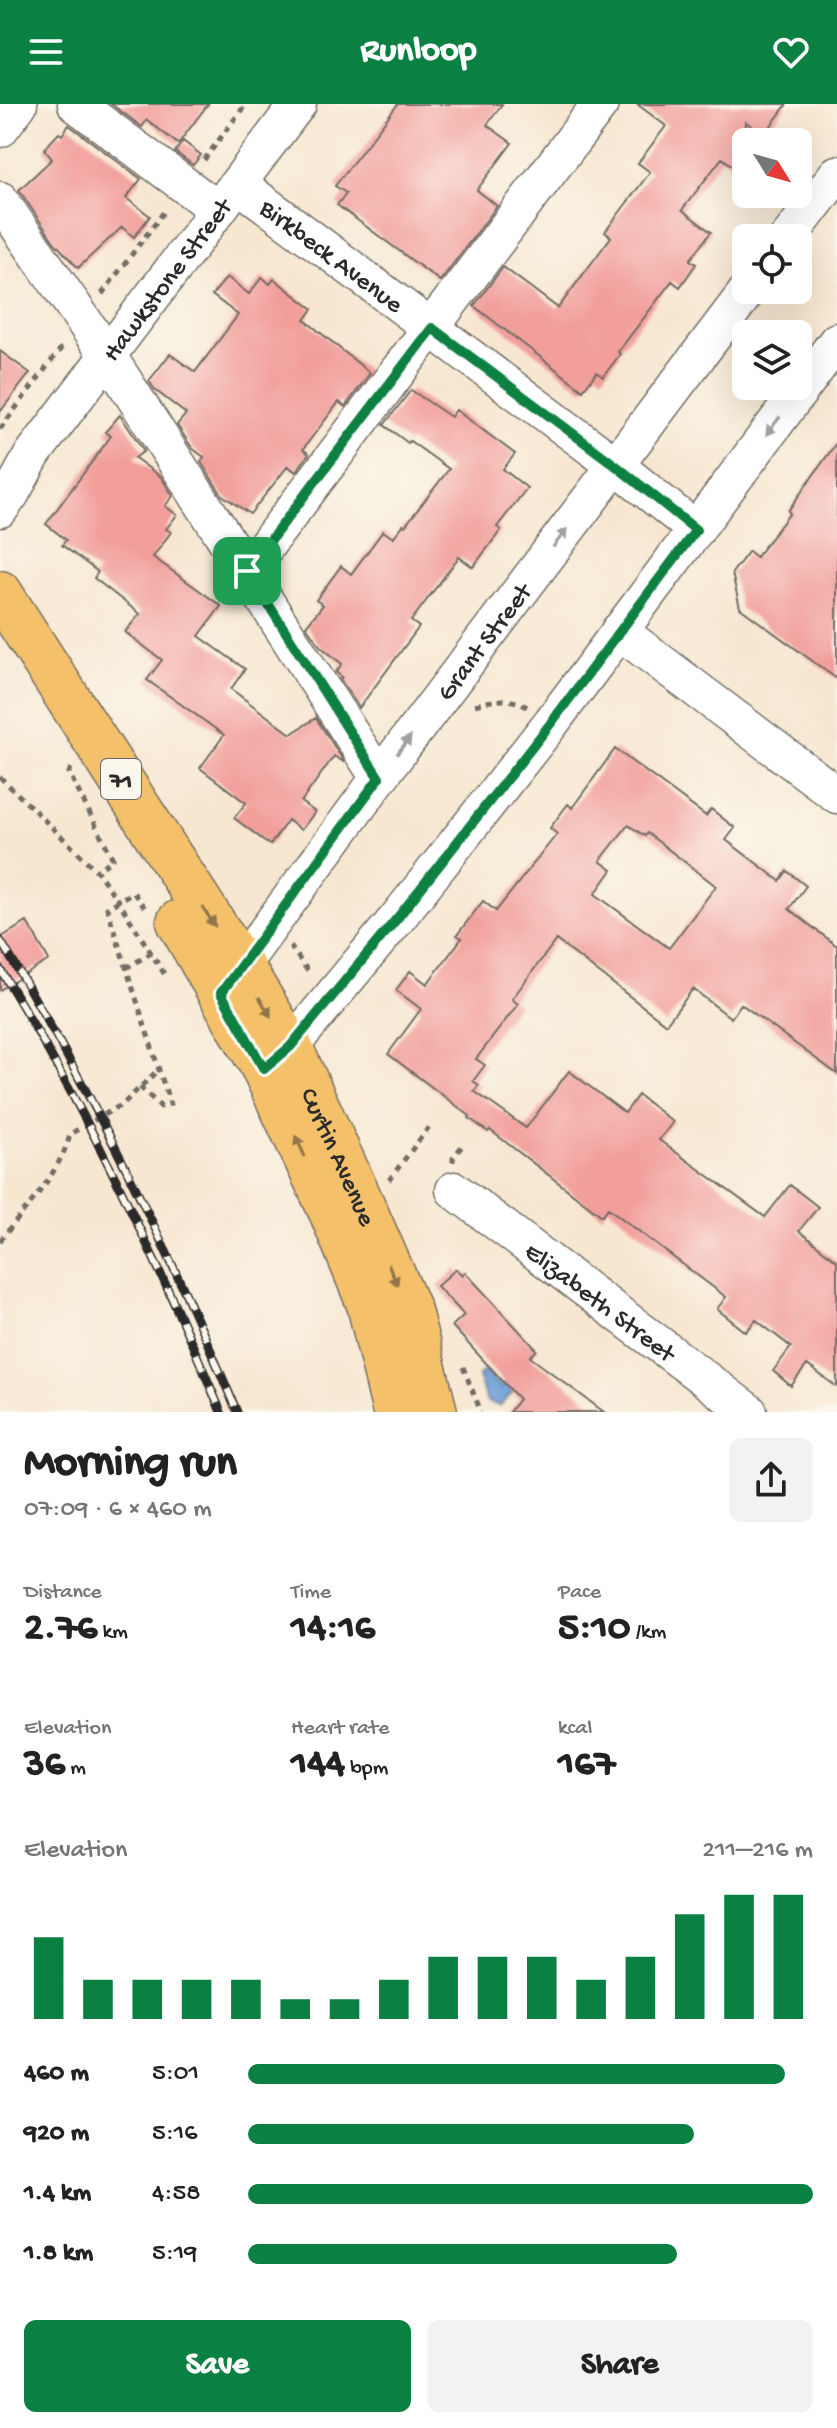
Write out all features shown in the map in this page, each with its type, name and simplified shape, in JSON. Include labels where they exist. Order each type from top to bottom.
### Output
[{"type":"main road","name":"Curtin Avenue","points":[[0,593],[362,1204],[409,1311],[435,1412]]},
{"type":"main road","name":"Curtin Avenue","points":[[0,629],[231,979]]},
{"type":"main road","name":"Curtin Avenue","points":[[277,1058],[333,1216],[369,1304],[395,1412]]},
{"type":"street","name":"Birkbeck Avenue","points":[[76,104],[184,185],[228,197],[432,328],[615,465],[696,530]]},
{"type":"street","name":"Hawkstone Street","points":[[0,509],[33,454],[298,104]]},
{"type":"street","points":[[247,571],[600,104]]},
{"type":"street","points":[[802,224],[830,196]]},
{"type":"street","points":[[0,200],[108,356],[379,778]]},
{"type":"street","name":"Grant Street","points":[[231,979],[737,304]]},
{"type":"street","points":[[277,1058],[399,916],[551,723],[837,341]]},
{"type":"street","name":"Hawkstone Street","points":[[0,485],[33,454]]},
{"type":"street","points":[[619,631],[837,795]]},
{"type":"street","name":"Elizabeth Street","points":[[454,1190],[749,1412]]},
{"type":"path","points":[[0,429],[246,104]]},
{"type":"path","points":[[442,695],[455,706],[469,707],[499,699],[518,702],[551,723]]},
{"type":"path","points":[[80,750],[69,773],[113,859],[97,871]]},
{"type":"path","points":[[0,777],[97,871],[167,978]]},
{"type":"path","points":[[119,902],[107,908],[170,1104],[161,1107],[140,1087]]},
{"type":"path","points":[[282,934],[317,984]]},
{"type":"path","points":[[126,968],[151,953]]},
{"type":"path","points":[[0,1241],[54,1170],[67,1147],[70,1134],[123,1104],[158,1070]]},
{"type":"path","points":[[388,1181],[432,1123]]},
{"type":"water","points":[[484,1371],[501,1387],[506,1383],[513,1392],[500,1406],[487,1402],[478,1377]]},
{"type":"building","points":[[111,104],[208,104],[178,144],[147,120],[142,127]]},
{"type":"building","points":[[398,104],[502,104],[487,125],[512,143],[477,190],[497,206],[440,281],[337,205],[346,193],[335,186]]},
{"type":"building","points":[[637,104],[787,104],[769,128],[754,128],[746,122],[746,128],[732,128],[732,165],[722,158],[682,210],[711,232],[690,260],[696,264],[680,287],[672,281],[618,352],[620,354],[603,377],[597,372],[583,390],[474,306],[503,267],[558,308],[611,237],[605,232],[650,172],[638,163],[666,126]]},
{"type":"building","points":[[69,125],[141,179],[126,198],[150,216],[134,237],[122,227],[78,268],[54,242],[19,190],[52,159],[44,149]]},
{"type":"building","points":[[183,141],[201,155],[193,165],[175,152]]},
{"type":"building","points":[[227,277],[249,294],[262,277],[270,284],[274,279],[313,309],[305,320],[370,373],[345,407],[339,402],[303,449],[309,454],[296,472],[288,466],[250,514],[222,495],[201,462],[204,457],[192,448],[177,425],[186,414],[155,390],[149,381],[170,354],[195,372],[238,315],[212,295]]},
{"type":"building","points":[[0,351],[30,373],[0,412]]},
{"type":"building","points":[[411,390],[451,417],[456,410],[515,454],[503,469],[527,488],[497,527],[501,530],[473,567],[459,557],[411,621],[419,627],[359,708],[336,672],[342,664],[320,646],[306,626],[323,605],[316,600],[341,566],[351,574],[383,531],[393,538],[449,469],[384,425]]},
{"type":"building","points":[[120,415],[144,451],[135,458],[161,477],[173,496],[165,506],[177,515],[166,529],[171,532],[153,557],[221,606],[199,636],[245,669],[231,689],[291,734],[316,718],[345,763],[334,756],[301,802],[315,812],[301,830],[288,820],[270,845],[234,818],[246,803],[200,768],[224,735],[147,680],[162,660],[125,632],[140,614],[94,578],[98,572],[62,545],[66,540],[46,524],[111,436],[105,432]]},
{"type":"building","points":[[837,442],[837,679],[740,608],[732,573],[749,551],[756,557],[790,513],[788,511]]},
{"type":"building","points":[[615,749],[706,816],[711,809],[735,828],[726,840],[780,881],[787,871],[806,886],[789,909],[837,946],[837,1074],[741,1004],[731,1018],[693,989],[666,1024],[556,940],[512,999],[518,1004],[476,1059],[485,1065],[473,1081],[479,1085],[474,1091],[526,1128],[569,1071],[625,1113],[638,1095],[673,1122],[659,1140],[765,1217],[790,1185],[818,1207],[799,1231],[837,1261],[837,1387],[807,1365],[791,1386],[773,1371],[791,1347],[756,1320],[746,1332],[717,1309],[726,1297],[608,1208],[602,1216],[388,1054],[421,1009],[396,990],[410,971],[427,984],[462,938],[457,935],[483,901],[496,911],[557,834],[550,828],[568,804],[572,808]],"holes":[[[628,825],[645,836],[647,833],[716,886],[669,948],[595,894],[612,870],[600,861]]]},
{"type":"building","points":[[27,922],[49,960],[0,990],[0,938]]},
{"type":"building","points":[[456,1269],[462,1275],[465,1272],[537,1350],[530,1357],[604,1412],[509,1412],[519,1399],[452,1326],[464,1315],[437,1286]]},
{"type":"railway","points":[[0,940],[128,1172],[237,1412]]},
{"type":"railway","points":[[0,969],[62,1076],[119,1186],[221,1412]]},
{"type":"route","points":[[432,328],[615,465],[696,530],[551,723],[399,916],[290,1047],[264,1069],[221,993],[379,778],[247,571],[432,328]]}]
